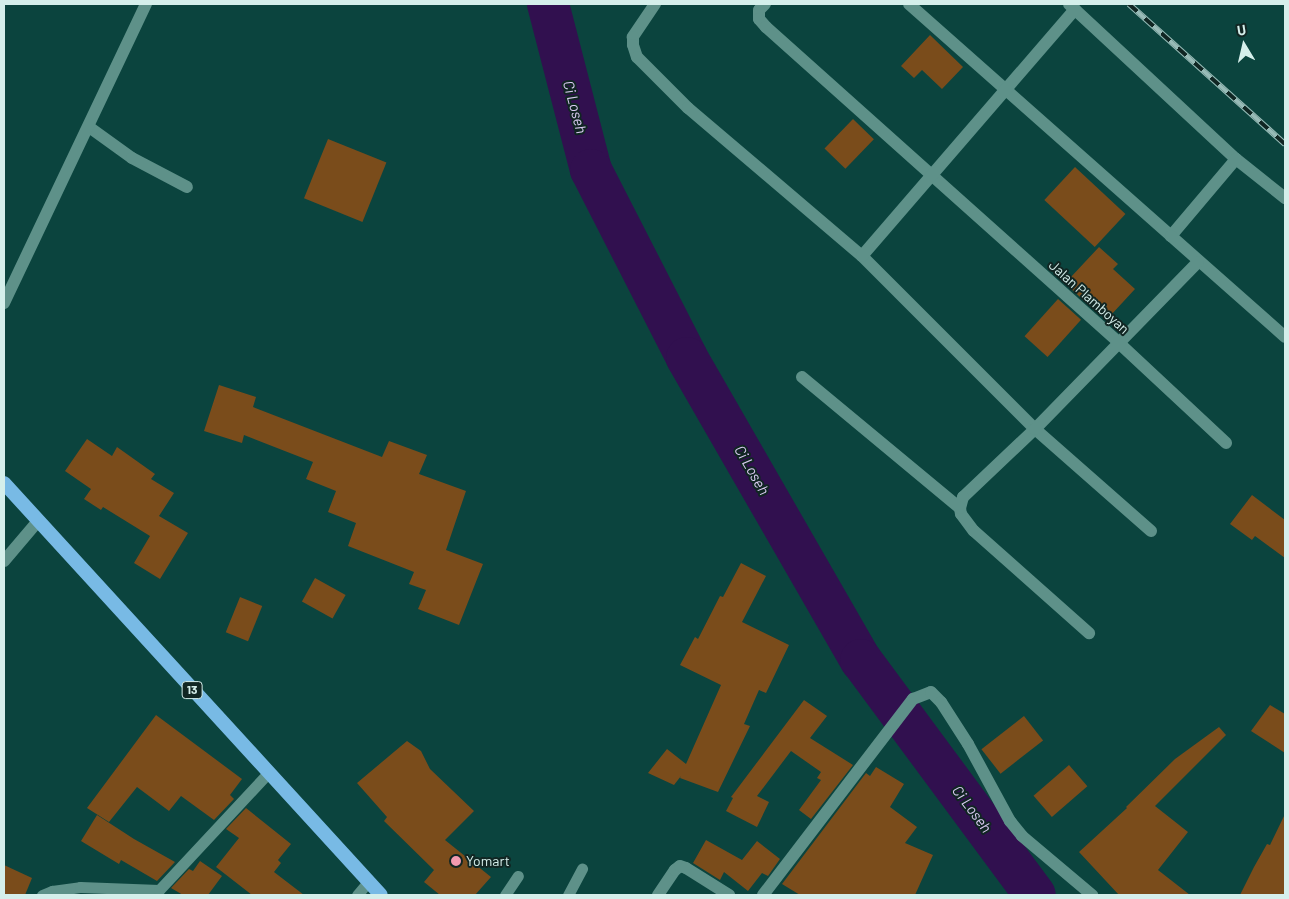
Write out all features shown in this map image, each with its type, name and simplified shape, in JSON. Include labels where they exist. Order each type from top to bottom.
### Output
[{"type":"highway","name":"13","points":[[4,483],[381,895]]},
{"type":"street","points":[[4,303],[146,4]]},
{"type":"street","points":[[655,4],[634,38],[633,45],[637,57],[688,108],[862,256],[1035,429],[1150,531]]},
{"type":"street","name":"Jalan Plamboyan","points":[[764,4],[759,10],[759,19],[766,27],[1120,344],[1226,443]]},
{"type":"street","points":[[909,4],[1198,262],[1285,336]]},
{"type":"street","points":[[862,256],[931,175],[1007,91],[1072,7],[1236,159],[1285,198]]},
{"type":"street","points":[[89,127],[132,158],[187,187]]},
{"type":"street","points":[[1171,236],[1236,159]]},
{"type":"street","points":[[1088,633],[974,531],[961,514],[960,508],[963,497],[1035,429],[1120,344],[1198,262]]},
{"type":"street","points":[[802,377],[960,508]]},
{"type":"street","points":[[4,561],[38,521]]},
{"type":"street","points":[[763,895],[878,748],[913,699],[931,692],[935,694],[968,744],[1010,821],[1022,836],[1092,895]]},
{"type":"street","points":[[658,895],[675,870],[680,866],[728,895]]},
{"type":"lane","points":[[42,895],[52,891],[80,887],[159,893],[269,772]]},
{"type":"lane","points":[[568,895],[582,869]]},
{"type":"lane","points":[[505,895],[518,876]]},
{"type":"lane","points":[[357,895],[368,882]]},
{"type":"building","points":[[930,35],[963,67],[942,89],[922,70],[914,78],[901,66]]},
{"type":"building","points":[[853,119],[874,139],[845,169],[825,148]]},
{"type":"building","points":[[328,139],[386,163],[362,222],[304,198]]},
{"type":"building","points":[[1075,167],[1125,214],[1095,247],[1044,200]]},
{"type":"building","points":[[1099,247],[1118,264],[1113,269],[1135,289],[1111,315],[1097,303],[1092,308],[1069,287],[1074,282],[1070,278]]},
{"type":"building","points":[[1058,299],[1081,320],[1048,357],[1025,336]]},
{"type":"building","points":[[219,385],[256,397],[253,407],[382,457],[389,441],[427,455],[419,474],[466,491],[446,550],[483,564],[459,625],[418,609],[426,590],[409,584],[414,572],[348,546],[356,523],[328,512],[336,491],[306,479],[313,462],[244,435],[242,443],[204,431]]},
{"type":"building","points":[[87,439],[112,456],[117,447],[155,474],[151,479],[174,493],[159,516],[188,533],[160,579],[134,563],[150,536],[103,507],[101,510],[84,499],[91,489],[65,471]]},
{"type":"building","points":[[1252,495],[1285,520],[1285,558],[1255,536],[1252,540],[1230,524]]},
{"type":"building","points":[[741,563],[766,576],[742,622],[789,645],[766,693],[759,690],[744,724],[750,726],[718,792],[680,778],[681,776],[674,785],[648,773],[667,749],[686,764],[721,685],[680,665],[695,637],[698,639],[720,596],[723,597]]},
{"type":"building","points":[[315,578],[346,595],[333,619],[302,602]]},
{"type":"building","points":[[240,597],[262,606],[248,641],[226,632]]},
{"type":"building","points":[[804,700],[827,716],[810,738],[853,765],[811,819],[799,810],[821,780],[817,778],[821,772],[791,751],[757,796],[769,802],[757,827],[726,811],[733,798],[731,797]]},
{"type":"building","points":[[1270,705],[1285,714],[1285,753],[1251,731]]},
{"type":"building","points":[[156,715],[242,779],[230,795],[234,799],[214,820],[181,796],[169,811],[137,787],[109,822],[87,808]]},
{"type":"building","points":[[1024,716],[1043,740],[1001,774],[981,749]]},
{"type":"building","points":[[1219,727],[1226,735],[1155,806],[1188,832],[1158,870],[1190,895],[1119,895],[1079,852],[1127,808],[1175,759]]},
{"type":"building","points":[[407,741],[421,751],[430,769],[474,811],[445,840],[491,877],[475,895],[440,895],[424,882],[434,870],[384,821],[387,817],[357,783]]},
{"type":"building","points":[[1069,765],[1087,786],[1052,817],[1034,796]]},
{"type":"building","points":[[876,767],[904,784],[890,807],[917,827],[905,843],[933,855],[915,895],[800,895],[782,884],[866,773],[870,776]]},
{"type":"building","points":[[246,808],[291,844],[278,860],[281,863],[274,872],[304,895],[252,895],[216,867],[239,838],[226,829]]},
{"type":"building","points":[[1285,814],[1285,895],[1240,895],[1267,844],[1270,845]]},
{"type":"building","points":[[97,815],[175,862],[157,881],[121,860],[119,864],[81,841]]},
{"type":"building","points":[[706,840],[742,860],[757,841],[780,859],[768,876],[762,873],[748,891],[724,872],[720,880],[693,863]]},
{"type":"building","points":[[200,861],[222,876],[208,895],[183,895],[171,888],[189,869],[193,871]]},
{"type":"building","points":[[4,865],[32,878],[25,895],[4,895]]},
{"type":"waterway","name":"Ci Loseh","points":[[548,4],[591,170],[687,358],[861,660],[1035,895]]},
{"type":"railway","points":[[1129,4],[1285,144]]},
{"type":"place","name":"Yomart","points":[[456,861]]}]
